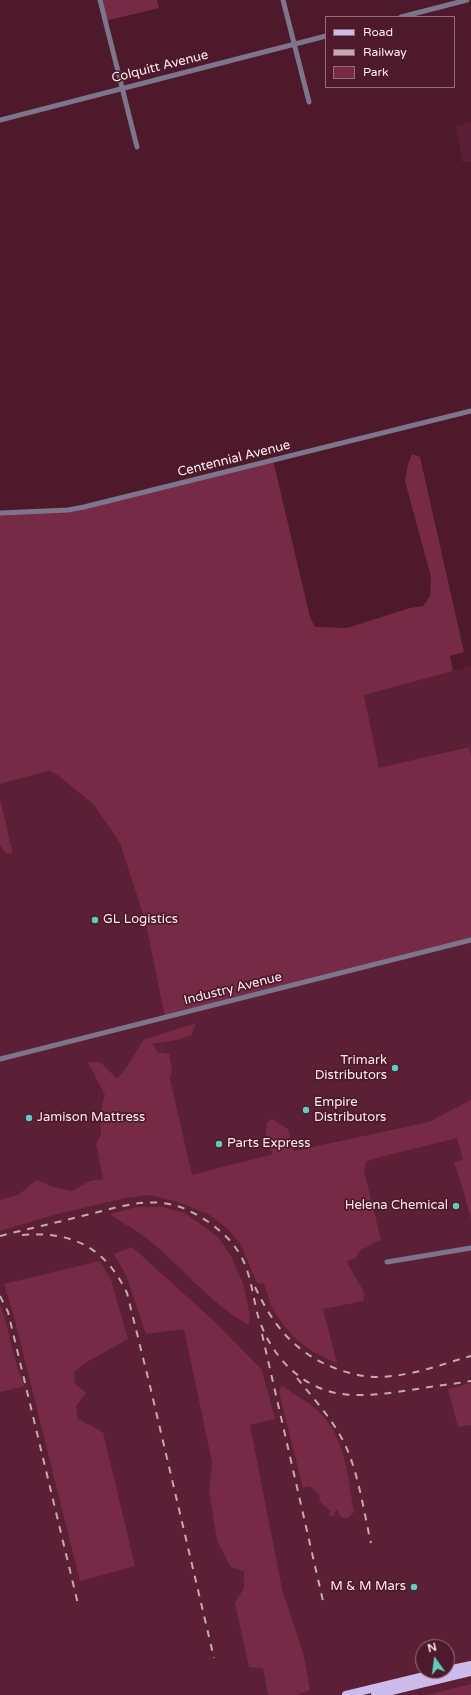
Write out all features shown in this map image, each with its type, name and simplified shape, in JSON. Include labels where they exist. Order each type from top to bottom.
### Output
[{"type":"main road","points":[[455,1669],[471,1665]]},
{"type":"main road","points":[[376,1695],[471,1672]]},
{"type":"main road","points":[[346,1695],[415,1678]]},
{"type":"street","points":[[100,0],[136,147]]},
{"type":"street","points":[[283,0],[309,102]]},
{"type":"street","points":[[405,16],[467,0]]},
{"type":"street","name":"Colquitt Avenue","points":[[0,120],[325,36]]},
{"type":"street","name":"Centennial Avenue","points":[[0,514],[68,510],[84,507],[471,411]]},
{"type":"street","name":"Industry Avenue","points":[[0,1059],[471,940]]},
{"type":"street","points":[[387,1262],[471,1248]]},
{"type":"shaded area","points":[[471,122],[471,161],[463,163],[455,126]]},
{"type":"shaded area","points":[[471,666],[471,755],[468,747],[378,769],[364,694]]},
{"type":"shaded area","points":[[49,771],[59,776],[94,805],[120,843],[146,924],[471,940],[471,1684],[426,1695],[0,1695],[0,845],[5,853],[13,854],[0,798],[0,784]]},
{"type":"green space","points":[[100,0],[157,0],[159,8],[105,21]]},
{"type":"green space","points":[[412,454],[420,457],[464,652],[450,656],[453,671],[364,695],[379,768],[469,747],[471,755],[471,940],[165,1017],[146,924],[120,843],[94,805],[59,776],[49,771],[0,784],[0,513],[68,510],[273,460],[310,617],[315,627],[347,628],[410,608],[423,606],[430,596],[431,577],[405,481],[408,464]]},
{"type":"green space","points":[[0,798],[13,854],[5,853],[0,845]]},
{"type":"green space","points":[[196,1023],[191,1035],[177,1040],[152,1044],[158,1052],[169,1054],[172,1070],[170,1079],[192,1175],[273,1154],[265,1140],[267,1123],[272,1119],[288,1129],[294,1151],[429,1122],[471,1100],[471,1219],[454,1162],[463,1160],[457,1138],[376,1158],[366,1162],[364,1171],[381,1240],[361,1250],[356,1257],[347,1262],[365,1294],[363,1301],[323,1309],[337,1363],[316,1353],[290,1333],[271,1305],[264,1284],[257,1283],[241,1245],[229,1230],[210,1215],[178,1202],[149,1195],[126,1198],[57,1214],[0,1231],[0,1200],[18,1195],[37,1180],[53,1187],[72,1191],[90,1181],[103,1179],[96,1144],[101,1135],[100,1113],[105,1095],[88,1062],[100,1062],[117,1079],[129,1064],[143,1040]]},
{"type":"green space","points":[[136,1207],[163,1207],[185,1213],[218,1237],[231,1256],[243,1283],[250,1315],[249,1325],[220,1305],[155,1245],[110,1214]]},
{"type":"green space","points":[[132,1247],[215,1322],[262,1370],[275,1419],[250,1425],[282,1589],[304,1656],[310,1690],[295,1695],[268,1695],[263,1668],[249,1667],[235,1603],[244,1588],[244,1572],[230,1566],[217,1540],[209,1491],[212,1462],[184,1329],[146,1334],[126,1275],[114,1254]]},
{"type":"green space","points":[[100,1261],[111,1280],[128,1339],[85,1363],[74,1372],[75,1384],[86,1393],[76,1406],[78,1419],[103,1432],[135,1566],[80,1581],[13,1313],[4,1284]]},
{"type":"green space","points":[[0,1305],[7,1325],[17,1366],[25,1386],[0,1392]]},
{"type":"green space","points":[[471,1383],[471,1425],[458,1427],[448,1389]]},
{"type":"green space","points":[[282,1386],[318,1411],[330,1425],[336,1436],[345,1461],[354,1512],[348,1518],[343,1518],[340,1516],[336,1510],[334,1516],[329,1515],[331,1511],[320,1502],[319,1494],[310,1486],[303,1488],[279,1392]]},
{"type":"green space","points":[[471,1684],[471,1695],[426,1695]]},
{"type":"railway","points":[[0,1236],[132,1204],[152,1202],[175,1205],[207,1221],[235,1246],[242,1258],[250,1279],[258,1316],[269,1342],[286,1365],[309,1383],[336,1393],[366,1395],[471,1381]]},
{"type":"railway","points":[[22,1235],[40,1234],[56,1236],[71,1239],[85,1245],[97,1253],[108,1264],[118,1277],[127,1293],[214,1658]]},
{"type":"railway","points":[[255,1287],[270,1314],[287,1337],[298,1347],[322,1363],[343,1371],[370,1377],[384,1377],[421,1371],[471,1356]]},
{"type":"railway","points":[[0,1296],[8,1312],[78,1604]]},
{"type":"railway","points":[[262,1334],[323,1601]]},
{"type":"railway","points":[[297,1378],[331,1421],[347,1449],[356,1475],[371,1543]]},
{"type":"place","name":"GL Logistics","points":[[95,920]]},
{"type":"place","name":"Trimark Distributors","points":[[395,1068]]},
{"type":"place","name":"Empire Distributors","points":[[306,1110]]},
{"type":"place","name":"Jamison Mattress","points":[[29,1118]]},
{"type":"place","name":"Parts Express","points":[[219,1144]]},
{"type":"place","name":"Helena Chemical","points":[[456,1206]]},
{"type":"place","name":"M & M Mars","points":[[414,1587]]}]
